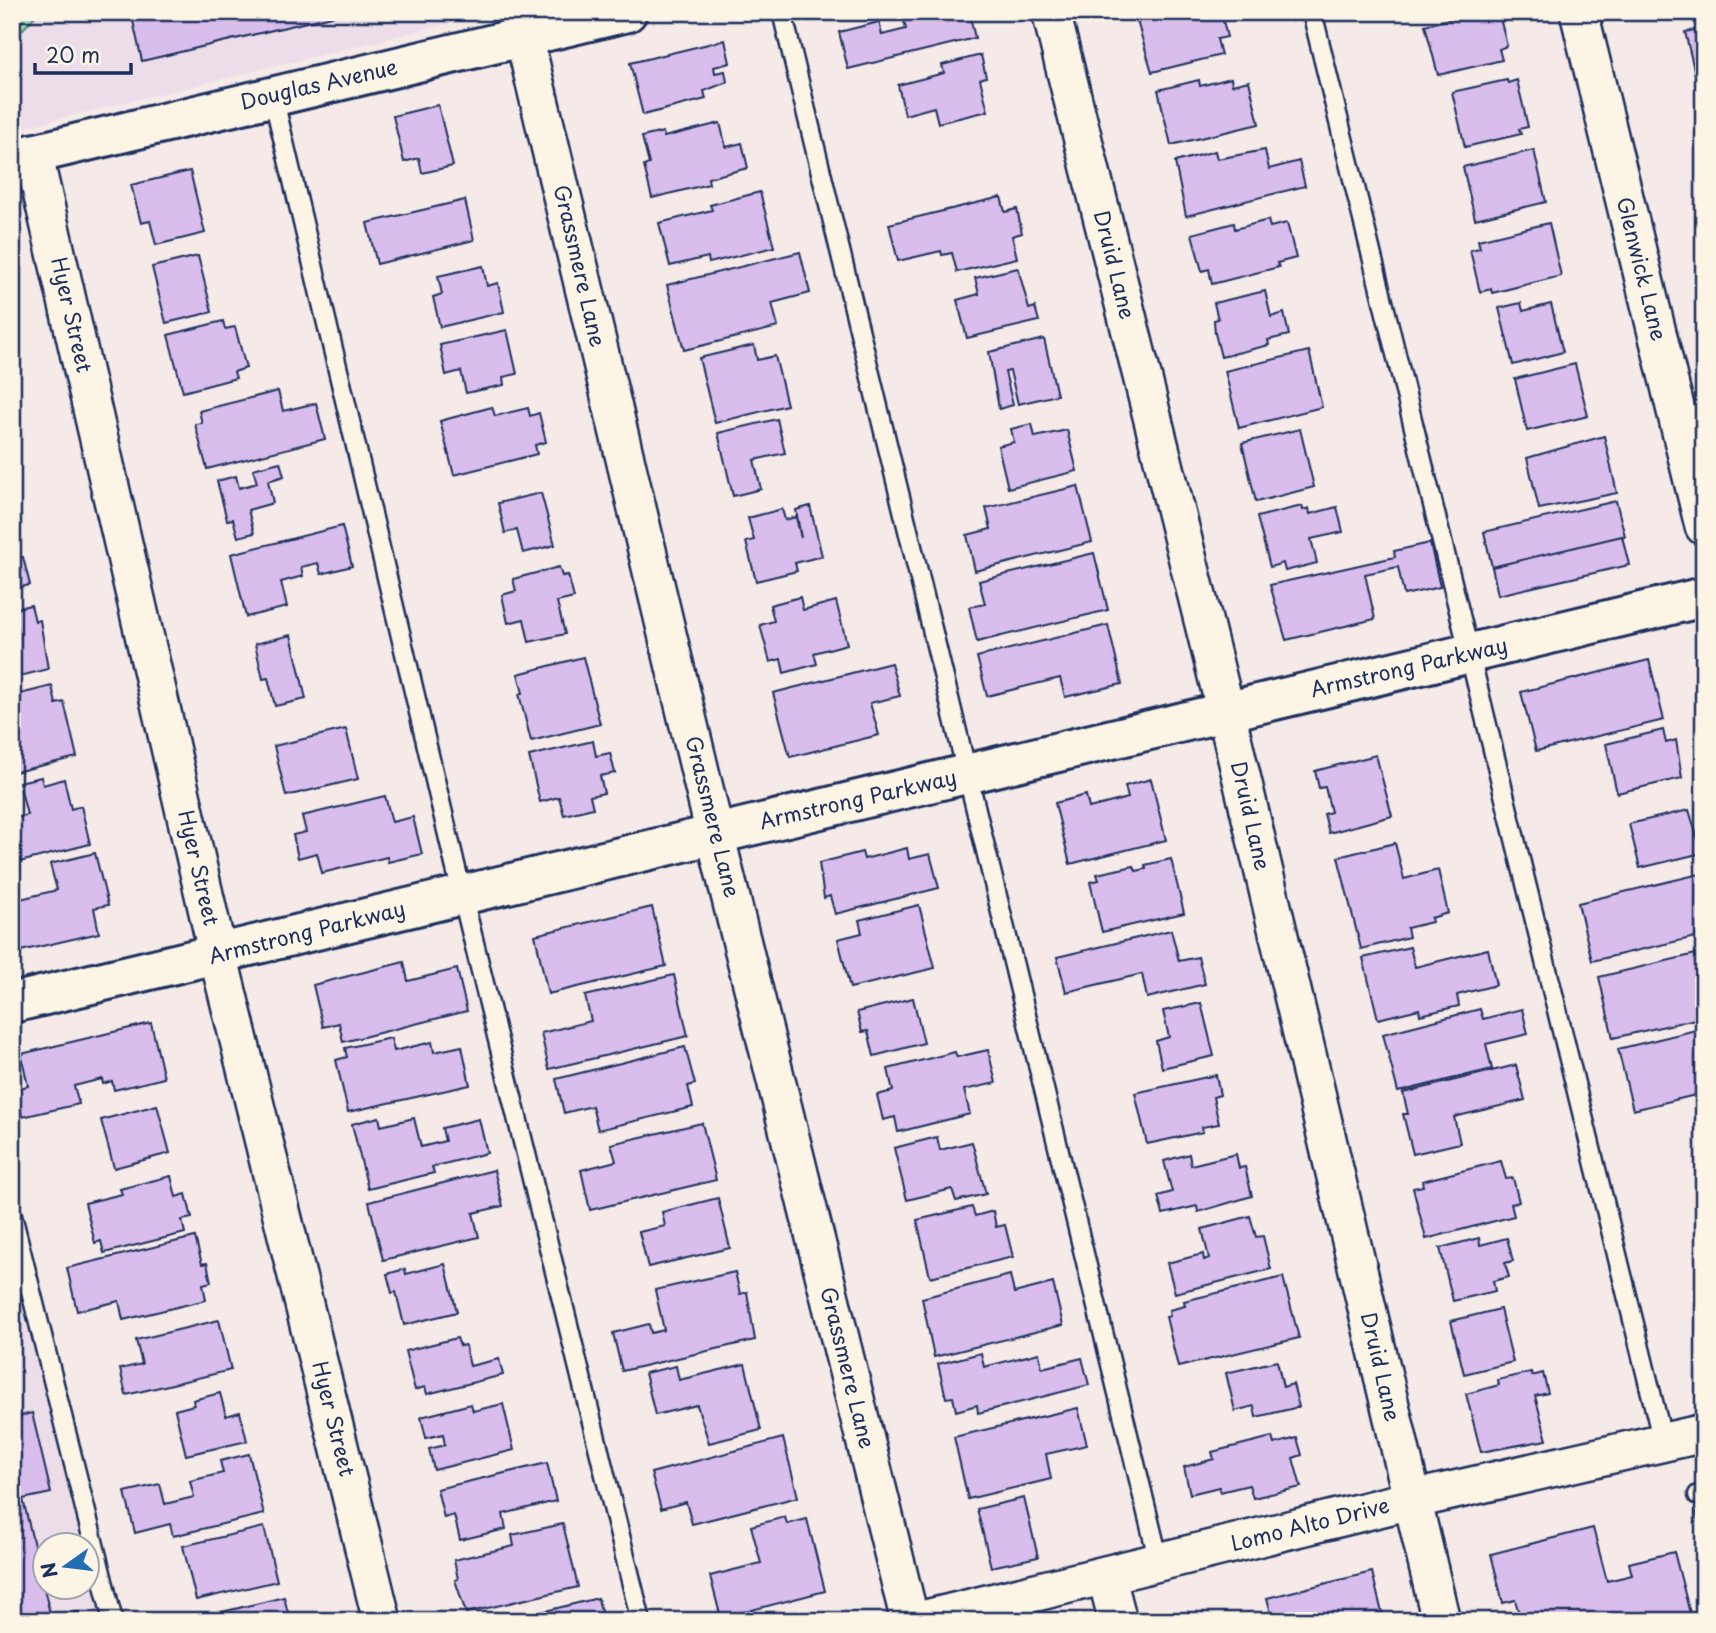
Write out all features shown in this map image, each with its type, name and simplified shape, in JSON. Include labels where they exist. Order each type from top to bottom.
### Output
[{"type":"street","name":"Douglas Avenue","points":[[23,156],[273,96],[521,24],[627,12]]},
{"type":"street","name":"Druid Lane","points":[[1051,12],[1226,712],[1441,1621]]},
{"type":"street","name":"Glenwick Lane","points":[[1579,12],[1704,526]]},
{"type":"street","name":"Grassmere Lane","points":[[521,24],[715,834],[910,1621]]},
{"type":"street","name":"Hyer Street","points":[[23,156],[383,1621]]},
{"type":"street","name":"Armstrong Parkway","points":[[12,1003],[1704,597]]},
{"type":"street","name":"Lomo Alto Drive","points":[[918,1621],[1411,1500],[1704,1433]]},
{"type":"street","points":[[1106,1575],[1118,1621]]},
{"type":"lane","points":[[782,12],[1159,1562]]},
{"type":"lane","points":[[1312,12],[1663,1442]]},
{"type":"lane","points":[[273,96],[462,894],[642,1621]]},
{"type":"lane","points":[[12,1215],[113,1621]]},
{"type":"shaded area","points":[[12,12],[497,12],[12,130]]},
{"type":"shaded area","points":[[12,1195],[96,1532],[32,1532],[32,1602],[102,1602],[102,1557],[118,1621],[12,1621]]},
{"type":"green space","points":[[12,12],[39,12],[12,41]]},
{"type":"building","points":[[131,12],[349,12],[142,61]]},
{"type":"building","points":[[902,12],[969,12],[975,38],[848,69],[839,32],[879,22],[882,35],[906,29]]},
{"type":"building","points":[[1173,12],[1221,12],[1227,37],[1217,39],[1221,55],[1152,72],[1137,21]]},
{"type":"building","points":[[1478,12],[1490,12],[1491,16],[1499,14],[1507,46],[1499,49],[1502,60],[1438,75],[1425,25]]},
{"type":"building","points":[[1704,28],[1704,85],[1698,86],[1685,32]]},
{"type":"building","points":[[725,40],[730,63],[714,67],[715,73],[725,71],[727,82],[704,91],[706,99],[643,115],[630,63]]},
{"type":"building","points":[[981,55],[986,77],[980,79],[988,111],[938,123],[934,107],[905,115],[898,85],[944,73],[942,65]]},
{"type":"building","points":[[1231,78],[1232,85],[1249,81],[1259,124],[1171,145],[1158,90],[1199,80],[1200,86]]},
{"type":"building","points":[[1507,80],[1508,83],[1517,80],[1528,127],[1519,129],[1521,134],[1465,147],[1452,92]]},
{"type":"building","points":[[438,105],[453,166],[422,173],[419,158],[404,162],[393,116]]},
{"type":"building","points":[[720,123],[726,147],[742,143],[748,168],[708,178],[709,184],[652,198],[644,166],[649,164],[642,137],[663,132],[664,137]]},
{"type":"building","points":[[1265,150],[1269,169],[1299,161],[1305,186],[1186,216],[1175,162],[1215,151],[1217,159]]},
{"type":"building","points":[[1534,150],[1546,202],[1475,219],[1463,167]]},
{"type":"building","points":[[190,171],[205,233],[156,245],[150,221],[141,223],[131,185]]},
{"type":"building","points":[[760,192],[774,247],[709,263],[708,257],[670,266],[659,223],[712,210],[710,205]]},
{"type":"building","points":[[1001,197],[1005,212],[1017,209],[1022,233],[1012,236],[1017,258],[957,272],[952,253],[942,255],[941,251],[898,261],[889,224]]},
{"type":"building","points":[[465,200],[474,240],[377,264],[367,223]]},
{"type":"building","points":[[1268,220],[1270,227],[1287,223],[1296,258],[1277,263],[1279,267],[1212,284],[1209,269],[1202,271],[1192,234],[1234,223],[1235,229]]},
{"type":"building","points":[[1549,223],[1561,276],[1492,293],[1491,289],[1480,292],[1470,250],[1480,248],[1478,240]]},
{"type":"building","points":[[800,252],[810,293],[772,303],[778,327],[684,350],[667,285]]},
{"type":"building","points":[[198,256],[212,312],[166,323],[152,267]]},
{"type":"building","points":[[483,266],[487,286],[498,283],[504,312],[440,327],[433,297],[442,294],[438,276]]},
{"type":"building","points":[[1018,268],[1029,309],[1035,307],[1039,321],[967,338],[957,300],[979,294],[975,278]]},
{"type":"building","points":[[1265,291],[1271,317],[1284,313],[1289,335],[1268,340],[1269,345],[1221,357],[1215,333],[1214,320],[1218,319],[1214,303]]},
{"type":"building","points":[[1521,303],[1523,311],[1551,304],[1563,352],[1513,365],[1499,308]]},
{"type":"building","points":[[223,321],[225,329],[235,327],[246,368],[234,372],[236,378],[183,392],[168,335]]},
{"type":"building","points":[[507,330],[517,374],[503,377],[504,385],[466,393],[461,371],[446,375],[440,345]]},
{"type":"building","points":[[1044,339],[1057,395],[1018,404],[1010,371],[1005,372],[1013,405],[999,409],[989,352]]},
{"type":"building","points":[[754,345],[757,360],[775,356],[787,405],[715,423],[699,358]]},
{"type":"building","points":[[1309,351],[1322,407],[1239,428],[1225,371]]},
{"type":"building","points":[[1575,364],[1588,416],[1527,431],[1515,379]]},
{"type":"building","points":[[278,391],[283,411],[316,403],[325,439],[207,469],[195,424],[202,423],[199,411]]},
{"type":"building","points":[[492,407],[495,416],[528,408],[530,416],[539,413],[546,442],[535,445],[537,454],[454,475],[440,421]]},
{"type":"building","points":[[777,419],[785,453],[754,460],[761,489],[733,496],[718,433]]},
{"type":"building","points":[[1032,424],[1035,437],[1067,430],[1077,471],[1008,488],[998,446],[1014,442],[1011,429]]},
{"type":"building","points":[[1300,429],[1314,487],[1256,502],[1242,443]]},
{"type":"building","points":[[1604,436],[1617,493],[1539,509],[1527,458]]},
{"type":"building","points":[[280,462],[284,476],[268,481],[273,503],[248,510],[254,533],[238,537],[233,519],[227,520],[217,481],[236,476],[239,488],[257,483],[253,469]]},
{"type":"building","points":[[1078,486],[1092,542],[975,571],[967,535],[991,529],[986,508]]},
{"type":"building","points":[[541,493],[555,545],[523,553],[517,530],[505,533],[498,503]]},
{"type":"building","points":[[1616,501],[1625,536],[1492,567],[1484,532]]},
{"type":"building","points":[[810,506],[822,556],[795,563],[797,571],[756,581],[746,542],[754,540],[748,518],[782,509],[785,520],[796,517],[801,538],[796,510]]},
{"type":"building","points":[[1302,506],[1303,510],[1309,508],[1310,514],[1337,507],[1343,532],[1311,539],[1317,563],[1285,571],[1283,563],[1270,567],[1257,517]]},
{"type":"building","points":[[342,526],[352,566],[321,574],[318,563],[301,567],[303,576],[281,582],[287,607],[246,617],[231,554]]},
{"type":"building","points":[[1622,536],[1629,565],[1498,595],[1492,567]]},
{"type":"building","points":[[12,543],[16,558],[23,557],[30,585],[12,589]]},
{"type":"building","points":[[1430,543],[1440,587],[1404,595],[1398,567],[1365,574],[1375,619],[1286,640],[1270,585],[1395,557],[1394,551]]},
{"type":"building","points":[[1094,553],[1108,610],[977,642],[969,607],[985,604],[979,581]]},
{"type":"building","points":[[559,567],[562,576],[568,575],[574,598],[557,602],[565,634],[529,642],[524,619],[508,623],[502,595],[516,591],[513,579]]},
{"type":"building","points":[[800,597],[803,610],[836,601],[847,644],[814,653],[817,664],[784,673],[781,659],[770,662],[760,625],[774,621],[770,605]]},
{"type":"building","points":[[31,605],[35,621],[40,620],[48,669],[12,678],[12,609]]},
{"type":"building","points":[[1108,625],[1122,684],[1065,697],[1060,678],[987,696],[977,657]]},
{"type":"building","points":[[291,635],[306,699],[275,706],[268,678],[263,679],[255,644]]},
{"type":"building","points":[[583,657],[600,724],[531,741],[519,694],[523,693],[518,674]]},
{"type":"building","points":[[1649,660],[1664,720],[1536,751],[1521,692]]},
{"type":"building","points":[[891,663],[900,696],[870,703],[879,735],[790,757],[773,693]]},
{"type":"building","points":[[52,686],[56,704],[64,702],[77,757],[15,772],[12,759],[12,696]]},
{"type":"building","points":[[346,729],[358,779],[286,796],[274,746]]},
{"type":"building","points":[[1663,730],[1666,743],[1676,740],[1682,778],[1617,793],[1606,744]]},
{"type":"building","points":[[593,741],[596,756],[610,753],[615,773],[600,776],[604,793],[590,796],[593,808],[564,815],[559,797],[540,802],[529,756]]},
{"type":"building","points":[[1376,755],[1392,816],[1329,833],[1324,814],[1331,812],[1325,787],[1319,788],[1315,771]]},
{"type":"building","points":[[41,777],[43,785],[64,779],[71,809],[81,806],[90,844],[12,864],[12,819],[27,815],[19,782]]},
{"type":"building","points":[[1151,779],[1166,840],[1070,864],[1055,803],[1086,795],[1089,808],[1128,798],[1125,786]]},
{"type":"building","points":[[385,796],[392,822],[413,817],[422,854],[388,862],[387,857],[322,873],[317,853],[298,858],[293,835],[306,832],[302,816]]},
{"type":"building","points":[[1689,810],[1702,853],[1640,868],[1629,824]]},
{"type":"building","points":[[1395,843],[1404,879],[1438,870],[1448,913],[1431,918],[1432,922],[1407,928],[1409,937],[1361,949],[1338,857]]},
{"type":"building","points":[[907,848],[909,859],[930,854],[939,888],[835,914],[830,896],[824,898],[819,863],[862,852],[864,859]]},
{"type":"building","points":[[95,853],[108,905],[94,908],[99,933],[12,953],[12,901],[57,890],[50,864]]},
{"type":"building","points":[[1171,859],[1184,913],[1102,932],[1090,882],[1099,880],[1097,874],[1134,866],[1136,871],[1146,869],[1145,865]]},
{"type":"building","points":[[1704,873],[1704,935],[1592,961],[1578,903]]},
{"type":"building","points":[[919,905],[935,968],[850,988],[838,939],[862,933],[859,920]]},
{"type":"building","points":[[652,907],[666,966],[548,994],[535,935]]},
{"type":"building","points":[[1171,930],[1179,961],[1198,957],[1205,984],[1147,998],[1142,974],[1066,992],[1057,957]]},
{"type":"building","points":[[1410,947],[1415,967],[1488,949],[1496,985],[1457,995],[1459,1006],[1420,1015],[1419,1009],[1378,1019],[1363,958]]},
{"type":"building","points":[[1704,952],[1704,1017],[1613,1038],[1599,977]]},
{"type":"building","points":[[404,962],[408,981],[457,969],[467,1011],[343,1042],[339,1023],[323,1027],[313,985]]},
{"type":"building","points":[[674,975],[688,1036],[549,1069],[541,1033],[591,1021],[585,996]]},
{"type":"building","points":[[913,998],[924,1043],[874,1056],[868,1031],[862,1032],[857,1012]]},
{"type":"building","points":[[1201,1003],[1214,1056],[1162,1068],[1156,1041],[1169,1037],[1163,1011]]},
{"type":"building","points":[[1480,1009],[1483,1019],[1522,1009],[1528,1034],[1486,1044],[1492,1069],[1398,1092],[1383,1034]]},
{"type":"building","points":[[151,1023],[164,1078],[114,1090],[112,1081],[103,1084],[102,1079],[74,1086],[79,1104],[22,1117],[16,1089],[28,1086],[21,1054]]},
{"type":"building","points":[[1704,1028],[1704,1093],[1633,1110],[1618,1049]]},
{"type":"building","points":[[391,1038],[394,1051],[432,1042],[434,1052],[462,1046],[470,1085],[348,1112],[336,1060],[347,1057],[345,1048]]},
{"type":"building","points":[[685,1047],[695,1084],[688,1086],[693,1107],[598,1130],[592,1106],[564,1113],[556,1079]]},
{"type":"building","points":[[988,1050],[996,1083],[964,1090],[970,1114],[898,1132],[895,1117],[883,1120],[877,1095],[893,1091],[888,1069],[955,1052],[957,1057]]},
{"type":"building","points":[[1516,1065],[1525,1100],[1454,1117],[1460,1143],[1413,1154],[1403,1114],[1408,1114],[1403,1093]]},
{"type":"building","points":[[1216,1075],[1220,1095],[1213,1097],[1219,1124],[1202,1127],[1203,1132],[1147,1144],[1135,1093]]},
{"type":"building","points":[[157,1105],[170,1153],[114,1168],[101,1120]]},
{"type":"building","points":[[379,1117],[381,1126],[414,1118],[421,1147],[445,1141],[442,1128],[479,1119],[487,1153],[432,1167],[434,1173],[368,1189],[352,1124]]},
{"type":"building","points":[[702,1123],[716,1180],[590,1210],[581,1170],[616,1161],[611,1144]]},
{"type":"building","points":[[937,1137],[940,1150],[972,1142],[986,1194],[956,1201],[952,1189],[907,1200],[894,1148]]},
{"type":"building","points":[[1189,1154],[1191,1165],[1236,1154],[1239,1168],[1245,1167],[1252,1196],[1198,1212],[1197,1206],[1163,1214],[1158,1196],[1172,1192],[1164,1161]]},
{"type":"building","points":[[1501,1161],[1506,1179],[1513,1178],[1519,1202],[1511,1204],[1514,1216],[1426,1239],[1413,1188],[1423,1186],[1422,1181]]},
{"type":"building","points":[[494,1170],[503,1206],[473,1213],[479,1237],[383,1260],[369,1202]]},
{"type":"building","points":[[171,1176],[176,1197],[186,1194],[192,1218],[182,1220],[185,1233],[104,1253],[101,1241],[95,1243],[85,1203],[122,1194],[120,1189]]},
{"type":"building","points":[[718,1198],[730,1248],[648,1267],[639,1232],[665,1226],[662,1212]]},
{"type":"building","points":[[972,1207],[975,1216],[993,1211],[996,1227],[1005,1225],[1013,1257],[930,1277],[917,1220]]},
{"type":"building","points":[[1250,1216],[1256,1237],[1263,1236],[1271,1269],[1175,1293],[1167,1263],[1203,1254],[1204,1260],[1209,1258],[1202,1229]]},
{"type":"building","points":[[195,1237],[202,1264],[207,1263],[211,1282],[203,1284],[206,1300],[123,1320],[119,1301],[77,1311],[67,1268]]},
{"type":"building","points":[[1479,1238],[1480,1245],[1507,1238],[1513,1261],[1505,1263],[1509,1277],[1493,1281],[1495,1291],[1453,1301],[1440,1248]]},
{"type":"building","points":[[445,1264],[457,1312],[404,1325],[396,1292],[392,1293],[387,1274],[405,1269],[406,1274]]},
{"type":"building","points":[[735,1272],[740,1294],[747,1292],[755,1340],[622,1371],[613,1333],[649,1324],[651,1333],[664,1330],[655,1290]]},
{"type":"building","points":[[1010,1275],[1014,1293],[1053,1283],[1063,1325],[934,1357],[922,1298]]},
{"type":"building","points":[[1283,1277],[1299,1338],[1178,1367],[1166,1317],[1170,1316],[1169,1310],[1185,1306],[1184,1301]]},
{"type":"building","points":[[1500,1309],[1513,1362],[1464,1374],[1451,1321]]},
{"type":"building","points":[[219,1320],[231,1370],[126,1395],[120,1369],[142,1364],[136,1340]]},
{"type":"building","points":[[457,1338],[460,1346],[465,1345],[470,1366],[499,1359],[503,1375],[427,1394],[425,1387],[415,1390],[405,1351]]},
{"type":"building","points":[[981,1353],[984,1367],[1039,1353],[1042,1368],[1082,1358],[1089,1385],[978,1413],[977,1405],[956,1411],[953,1397],[946,1398],[938,1364]]},
{"type":"building","points":[[1277,1361],[1283,1387],[1293,1384],[1299,1407],[1256,1417],[1254,1406],[1235,1411],[1226,1373]]},
{"type":"building","points":[[745,1364],[761,1430],[709,1443],[697,1405],[655,1415],[645,1373],[676,1366],[679,1380]]},
{"type":"building","points":[[1531,1372],[1532,1376],[1543,1373],[1548,1393],[1535,1396],[1547,1440],[1481,1452],[1466,1394],[1499,1385],[1498,1380]]},
{"type":"building","points":[[220,1393],[226,1416],[240,1412],[247,1441],[186,1455],[175,1410],[194,1405],[193,1400]]},
{"type":"building","points":[[471,1404],[473,1411],[503,1404],[514,1450],[434,1470],[429,1449],[445,1445],[443,1434],[426,1438],[421,1417]]},
{"type":"building","points":[[1078,1408],[1087,1445],[1046,1454],[1051,1479],[968,1499],[954,1437]]},
{"type":"building","points":[[32,1413],[51,1493],[23,1499],[32,1537],[32,1602],[47,1602],[51,1618],[79,1612],[81,1621],[12,1621],[12,1418]]},
{"type":"building","points":[[1272,1437],[1274,1444],[1297,1438],[1302,1455],[1293,1458],[1301,1487],[1253,1498],[1249,1485],[1220,1492],[1219,1487],[1190,1494],[1184,1467],[1214,1459],[1212,1452]]},
{"type":"building","points":[[783,1438],[798,1497],[692,1524],[686,1502],[661,1509],[651,1473]]},
{"type":"building","points":[[249,1454],[264,1514],[173,1536],[170,1524],[135,1533],[125,1492],[160,1484],[165,1504],[194,1497],[190,1481],[223,1473],[220,1461]]},
{"type":"building","points":[[547,1463],[556,1501],[503,1514],[506,1529],[460,1540],[454,1515],[444,1518],[437,1489]]},
{"type":"building","points":[[1024,1498],[1038,1557],[991,1567],[977,1509]]},
{"type":"building","points":[[1704,1510],[1704,1544],[1696,1512]]},
{"type":"building","points":[[785,1517],[787,1524],[807,1519],[825,1591],[721,1618],[710,1576],[761,1563],[751,1526]]},
{"type":"building","points":[[563,1524],[578,1587],[466,1613],[455,1580],[458,1579],[454,1560],[514,1546],[512,1535]]},
{"type":"building","points":[[264,1527],[277,1581],[196,1600],[183,1546]]},
{"type":"building","points":[[1593,1528],[1607,1581],[1632,1575],[1629,1563],[1674,1552],[1692,1621],[1504,1621],[1520,1617],[1515,1600],[1503,1603],[1491,1554]]},
{"type":"building","points":[[1372,1572],[1384,1621],[1273,1621],[1267,1598]]},
{"type":"building","points":[[284,1597],[290,1621],[185,1621]]},
{"type":"building","points":[[598,1598],[603,1621],[506,1621],[509,1620]]}]
